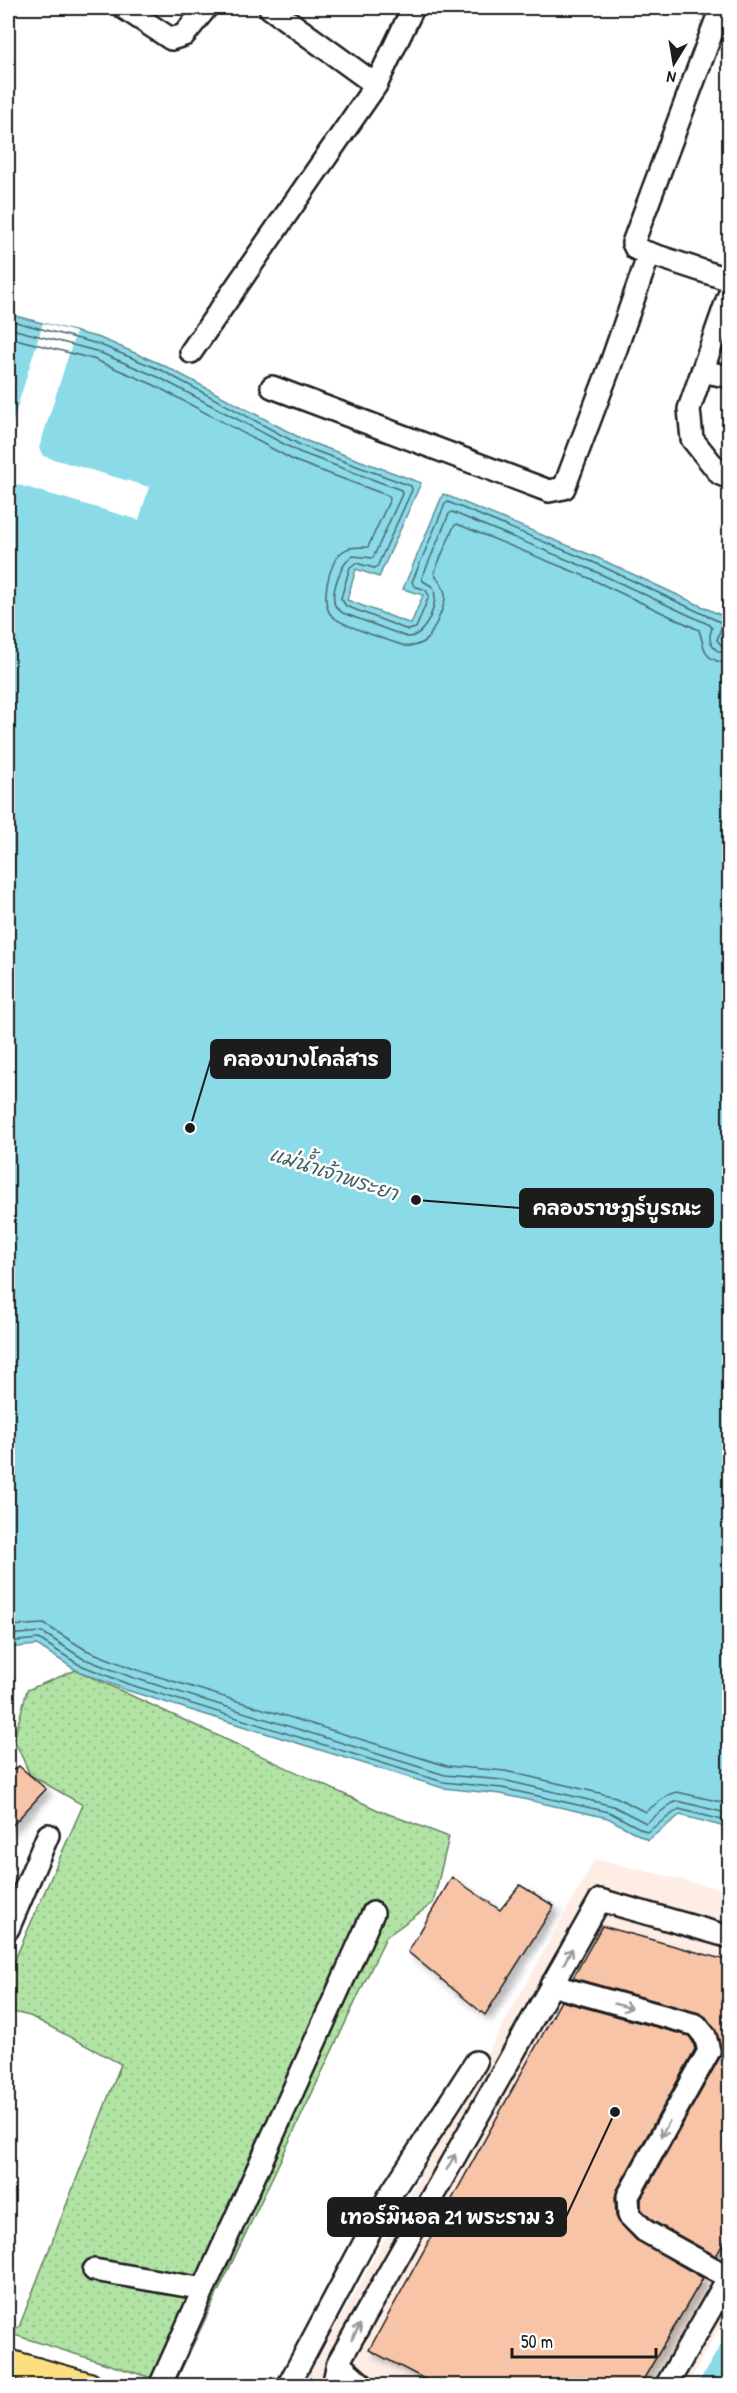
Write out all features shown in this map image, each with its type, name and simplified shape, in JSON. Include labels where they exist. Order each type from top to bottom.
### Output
[{"type":"main road","points":[[8,2363],[89,2385]]},
{"type":"lane","points":[[124,8],[171,39],[184,35],[206,8]]},
{"type":"lane","points":[[270,8],[376,85]]},
{"type":"lane","points":[[191,352],[376,85],[413,8]]},
{"type":"lane","points":[[716,21],[633,243],[636,249],[729,280]]},
{"type":"lane","points":[[272,387],[549,491],[564,488],[649,254]]},
{"type":"lane","points":[[726,302],[689,408],[692,439],[720,474],[729,478]]},
{"type":"lane","points":[[702,371],[729,377]]},
{"type":"lane","points":[[8,1929],[48,1835]]},
{"type":"lane","points":[[333,2385],[338,2363],[600,1900],[729,1937]]},
{"type":"lane","points":[[160,2385],[373,1913]]},
{"type":"lane","points":[[551,1985],[696,2025],[705,2037],[709,2051],[628,2196],[629,2215],[645,2231],[729,2276],[666,2385]]},
{"type":"lane","points":[[288,2385],[388,2198],[476,2062]]},
{"type":"lane","points":[[94,2270],[204,2289]]},
{"type":"lane","points":[[338,2363],[364,2385]]},
{"type":"shaded area","points":[[595,1859],[729,1891],[729,2311],[687,2385],[303,2386]]},
{"type":"green space","points":[[76,1670],[378,1810],[449,1837],[433,1903],[386,1937],[174,2385],[8,2333],[8,2330],[19,2327],[121,2064],[30,2016],[8,2011],[8,1975],[83,1805],[30,1775],[14,1739],[27,1690]]},
{"type":"water","name":"แม่น้ำเจ้าพระยา","points":[[8,314],[100,338],[163,365],[304,440],[421,483],[379,577],[356,569],[347,600],[411,624],[423,595],[403,589],[443,494],[598,558],[729,619],[722,638],[730,642],[729,1828],[680,1815],[648,1840],[608,1818],[501,1794],[443,1788],[126,1690],[76,1670],[37,1645],[8,1648]]},
{"type":"pier","points":[[43,323],[76,332],[39,448],[43,456],[149,487],[139,520],[8,482],[8,437]]},
{"type":"building","points":[[19,1766],[46,1789],[8,1830],[8,1773]]},
{"type":"building","points":[[452,1877],[500,1910],[520,1885],[554,1906],[485,2015],[408,1952]]},
{"type":"building","points":[[602,1926],[729,1961],[729,2233],[716,2256],[653,2221],[641,2209],[641,2199],[720,2057],[721,2048],[717,2033],[706,2017],[699,2013],[573,1978]]},
{"type":"building","points":[[561,2001],[689,2036],[693,2042],[695,2049],[615,2197],[616,2216],[636,2240],[703,2278],[640,2385],[436,2385],[369,2350]]},
{"type":"waterway","points":[[708,2386],[730,2349]]},
{"type":"place","name":"คลองบางโคล่สาร","points":[[190,1128]]},
{"type":"place","name":"คลองราษฎร์บูรณะ","points":[[416,1200]]},
{"type":"place","name":"เทอร์มินอล 21 พระราม 3","points":[[615,2112]]}]
